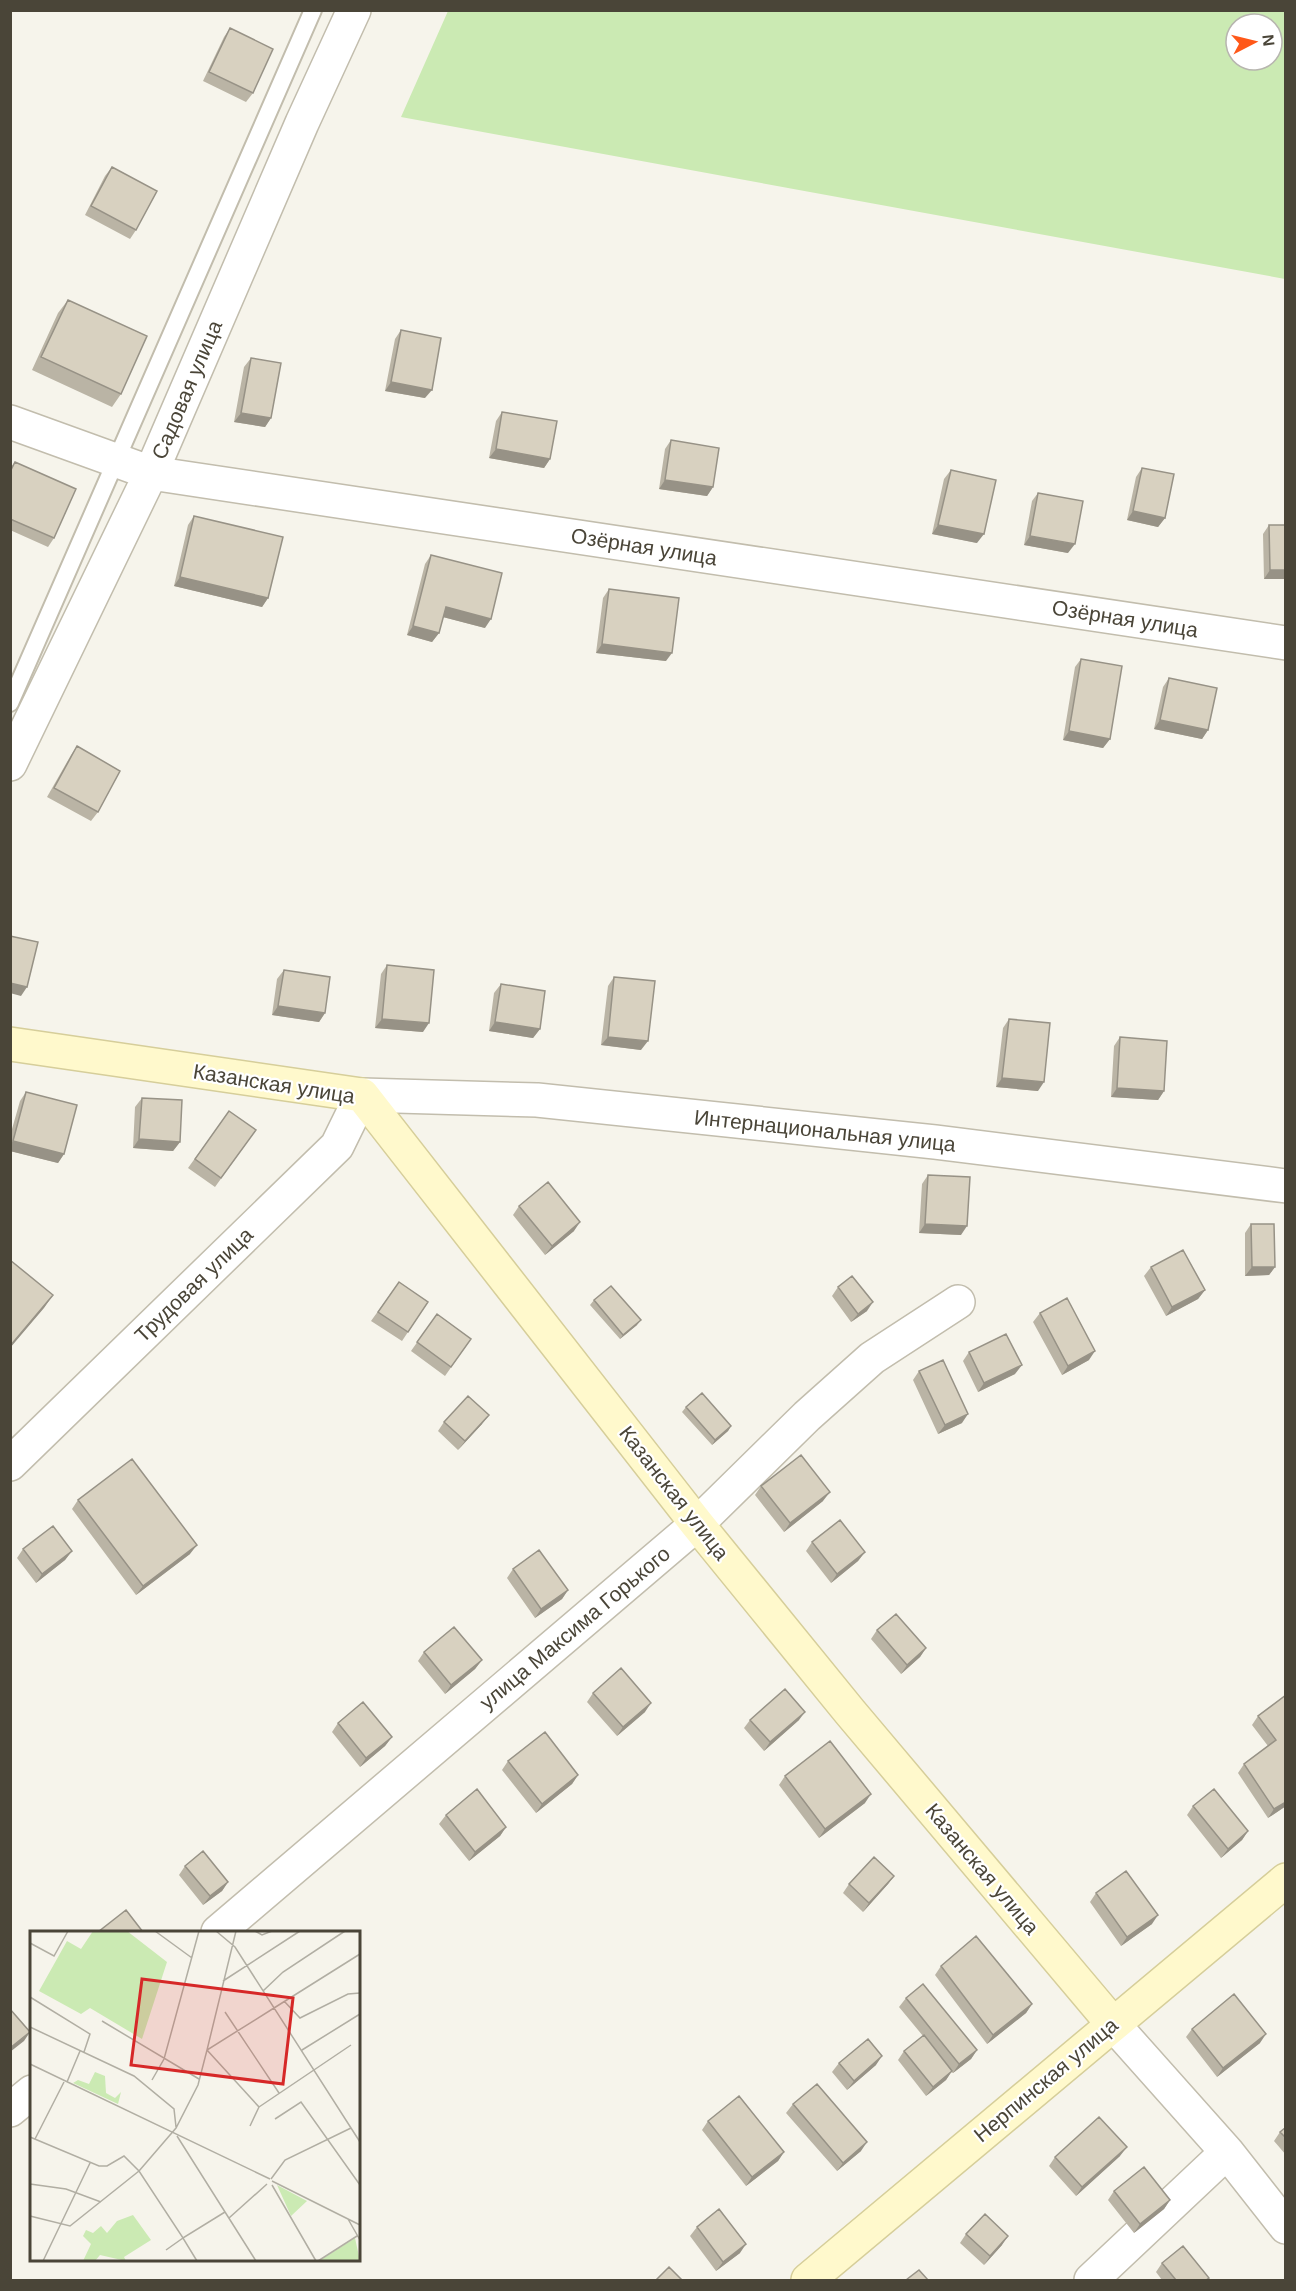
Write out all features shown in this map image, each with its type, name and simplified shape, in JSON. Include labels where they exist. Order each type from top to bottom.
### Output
[{"type":"main road","name":"Казанская улица","points":[[10,1044],[362,1095],[697,1524],[850,1712],[1113,2024]]},
{"type":"main road","name":"Нерпинская улица","points":[[808,2280],[1286,1880]]},
{"type":"street","name":"Садовая улица","points":[[10,764],[151,473],[302,123],[354,10]]},
{"type":"street","name":"Озёрная улица","points":[[10,422],[151,473],[1286,643]]},
{"type":"street","name":"Интернациональная улица","points":[[362,1095],[537,1100],[935,1142],[1286,1186]]},
{"type":"street","name":"Трудовая улица","points":[[10,1464],[337,1146],[362,1095]]},
{"type":"street","name":"улица Максима Горького","points":[[219,1931],[697,1524],[807,1416],[872,1358],[958,1302]]},
{"type":"street","name":"Казанская улица","points":[[1113,2024],[1227,2152],[1286,2227]]},
{"type":"street","points":[[10,2110],[30,2094]]},
{"type":"street","points":[[1091,2280],[1227,2152]]},
{"type":"lane","points":[[10,703],[118,461],[313,10]]},
{"type":"green space","points":[[448,11],[1285,11],[1285,279],[401,117]]},
{"type":"building","points":[[230,28],[273,49],[253,93],[209,72]]},
{"type":"building","points":[[112,167],[157,191],[136,230],[91,206]]},
{"type":"building","points":[[68,300],[147,336],[121,394],[41,357]]},
{"type":"building","points":[[401,330],[441,338],[432,390],[391,382]]},
{"type":"building","points":[[251,358],[281,363],[271,418],[241,413]]},
{"type":"building","points":[[502,412],[557,421],[550,459],[496,449]]},
{"type":"building","points":[[671,440],[719,448],[713,487],[665,480]]},
{"type":"building","points":[[15,462],[76,489],[54,538],[10,519],[10,472]]},
{"type":"building","points":[[1142,468],[1174,474],[1165,518],[1133,511]]},
{"type":"building","points":[[951,470],[996,480],[984,534],[938,525]]},
{"type":"building","points":[[1038,493],[1083,501],[1075,544],[1030,536]]},
{"type":"building","points":[[194,516],[283,537],[268,598],[180,577]]},
{"type":"building","points":[[1269,525],[1286,525],[1286,570],[1270,570]]},
{"type":"building","points":[[431,555],[502,573],[491,619],[446,607],[439,633],[413,626]]},
{"type":"building","points":[[609,589],[679,598],[672,653],[602,644]]},
{"type":"building","points":[[1081,659],[1122,666],[1110,739],[1069,731]]},
{"type":"building","points":[[1169,678],[1217,688],[1208,730],[1160,720]]},
{"type":"building","points":[[77,746],[120,771],[98,812],[54,788]]},
{"type":"building","points":[[10,936],[38,942],[27,987],[10,983]]},
{"type":"building","points":[[387,965],[434,970],[429,1023],[382,1019]]},
{"type":"building","points":[[284,970],[330,977],[325,1013],[278,1006]]},
{"type":"building","points":[[614,977],[655,981],[648,1041],[608,1037]]},
{"type":"building","points":[[501,984],[545,991],[540,1029],[495,1022]]},
{"type":"building","points":[[1009,1019],[1050,1023],[1044,1082],[1002,1078]]},
{"type":"building","points":[[1120,1037],[1167,1041],[1164,1091],[1117,1088]]},
{"type":"building","points":[[26,1092],[77,1105],[64,1154],[13,1141]]},
{"type":"building","points":[[142,1098],[182,1100],[180,1142],[139,1139]]},
{"type":"building","points":[[229,1111],[256,1130],[221,1178],[195,1159]]},
{"type":"building","points":[[928,1175],[970,1177],[967,1226],[925,1224]]},
{"type":"building","points":[[548,1182],[580,1222],[552,1246],[519,1206]]},
{"type":"building","points":[[1251,1224],[1274,1224],[1275,1267],[1252,1267]]},
{"type":"building","points":[[1183,1250],[1205,1290],[1172,1307],[1151,1267]]},
{"type":"building","points":[[10,1260],[53,1295],[10,1346]]},
{"type":"building","points":[[852,1276],[873,1302],[858,1314],[838,1287]]},
{"type":"building","points":[[399,1282],[428,1302],[408,1332],[378,1312]]},
{"type":"building","points":[[611,1286],[641,1320],[623,1335],[594,1300]]},
{"type":"building","points":[[1067,1298],[1095,1351],[1068,1366],[1040,1313]]},
{"type":"building","points":[[437,1314],[471,1339],[451,1367],[417,1342]]},
{"type":"building","points":[[1006,1334],[1022,1365],[984,1383],[969,1352]]},
{"type":"building","points":[[943,1360],[968,1414],[945,1425],[919,1371]]},
{"type":"building","points":[[702,1393],[731,1426],[715,1440],[686,1407]]},
{"type":"building","points":[[468,1396],[489,1415],[465,1441],[444,1422]]},
{"type":"building","points":[[801,1455],[830,1492],[790,1523],[761,1486]]},
{"type":"building","points":[[132,1459],[197,1545],[143,1586],[78,1500]]},
{"type":"building","points":[[840,1520],[865,1552],[837,1574],[812,1542]]},
{"type":"building","points":[[53,1526],[72,1551],[42,1574],[23,1549]]},
{"type":"building","points":[[539,1550],[568,1590],[541,1609],[513,1569]]},
{"type":"building","points":[[896,1614],[926,1648],[907,1665],[877,1630]]},
{"type":"building","points":[[454,1627],[482,1660],[451,1685],[424,1652]]},
{"type":"building","points":[[621,1668],[651,1703],[623,1727],[593,1693]]},
{"type":"building","points":[[785,1689],[805,1712],[770,1742],[750,1720]]},
{"type":"building","points":[[1286,1695],[1286,1802],[1274,1809],[1244,1764],[1276,1740],[1258,1716]]},
{"type":"building","points":[[363,1702],[392,1737],[366,1758],[338,1723]]},
{"type":"building","points":[[545,1732],[578,1775],[542,1804],[508,1761]]},
{"type":"building","points":[[830,1741],[871,1794],[825,1829],[785,1776]]},
{"type":"building","points":[[477,1789],[506,1827],[475,1852],[446,1815]]},
{"type":"building","points":[[1214,1789],[1248,1831],[1228,1849],[1193,1806]]},
{"type":"building","points":[[203,1851],[228,1882],[210,1896],[185,1866]]},
{"type":"building","points":[[874,1857],[894,1876],[869,1903],[849,1884]]},
{"type":"building","points":[[1126,1871],[1158,1915],[1127,1937],[1096,1893]]},
{"type":"building","points":[[126,1910],[142,1931],[99,1931]]},
{"type":"building","points":[[976,1936],[1032,2004],[993,2035],[941,1966]]},
{"type":"building","points":[[923,1984],[977,2050],[959,2064],[906,1998]]},
{"type":"building","points":[[1234,1994],[1266,2034],[1223,2068],[1192,2029]]},
{"type":"building","points":[[10,2009],[30,2032],[10,2048]]},
{"type":"building","points":[[924,2035],[952,2071],[933,2087],[904,2051]]},
{"type":"building","points":[[868,2039],[882,2056],[854,2081],[839,2063]]},
{"type":"building","points":[[817,2084],[867,2142],[843,2163],[793,2104]]},
{"type":"building","points":[[739,2096],[784,2152],[752,2177],[708,2121]]},
{"type":"building","points":[[1099,2117],[1127,2147],[1082,2187],[1055,2157]]},
{"type":"building","points":[[1286,2127],[1286,2138],[1280,2132]]},
{"type":"building","points":[[1144,2167],[1170,2200],[1140,2224],[1114,2191]]},
{"type":"building","points":[[719,2209],[746,2244],[723,2262],[697,2227]]},
{"type":"building","points":[[985,2214],[1008,2236],[990,2256],[966,2234]]},
{"type":"building","points":[[1183,2246],[1209,2278],[1206,2280],[1176,2280],[1162,2263]]},
{"type":"building","points":[[669,2267],[682,2280],[656,2280]]},
{"type":"building","points":[[919,2270],[928,2280],[906,2280]]}]
